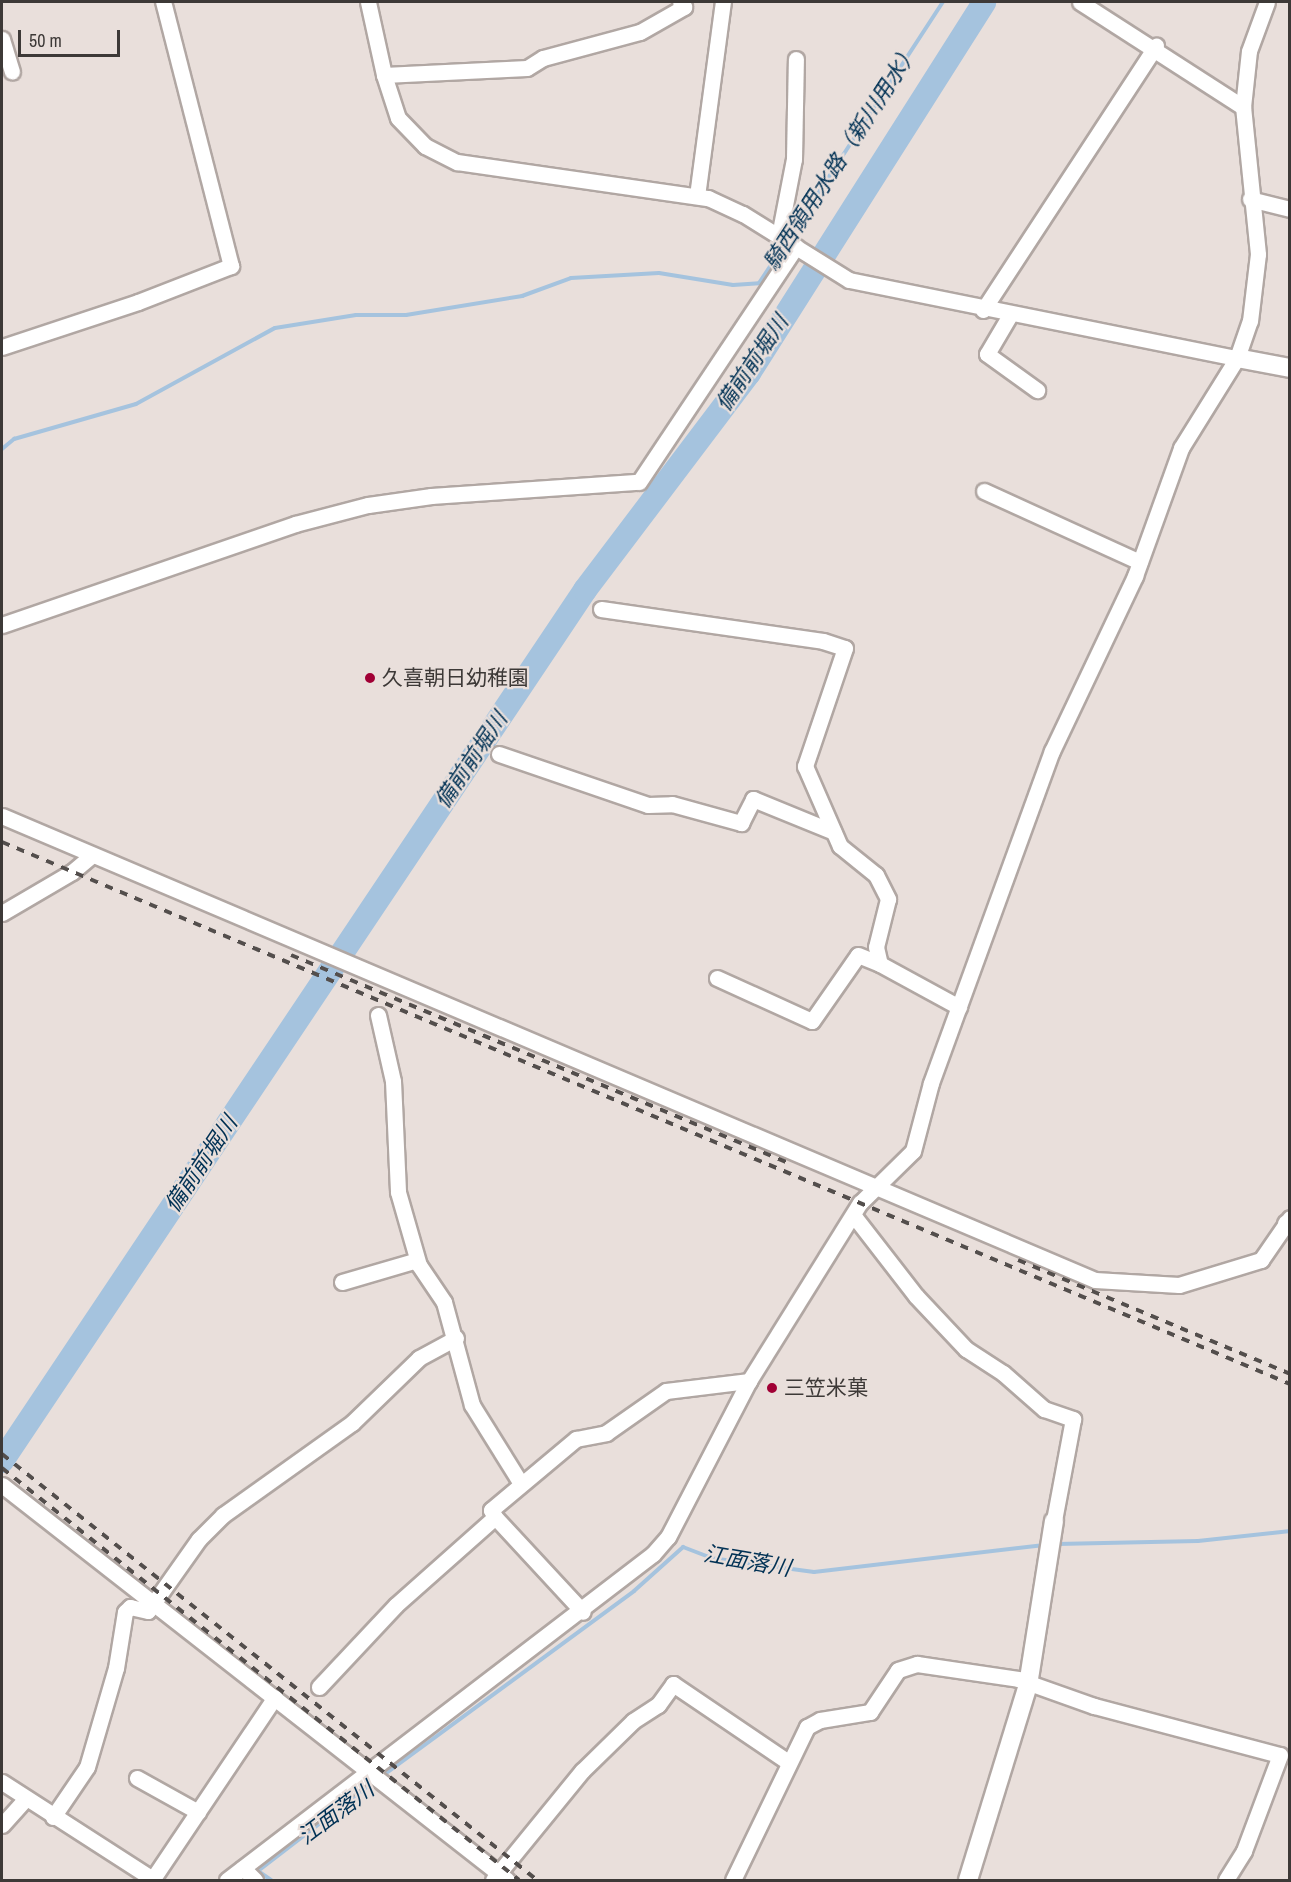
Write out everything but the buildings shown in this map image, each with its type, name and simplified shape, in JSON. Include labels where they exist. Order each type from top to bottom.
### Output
[{"type":"street","points":[[2,347],[138,302],[231,266],[163,2]]},
{"type":"street","points":[[369,2],[384,75],[398,118],[425,146],[457,162],[697,196],[743,214],[832,271],[896,292],[1290,368]]},
{"type":"street","points":[[697,196],[723,2]]},
{"type":"street","points":[[1080,2],[1156,46],[1244,106]]},
{"type":"street","points":[[227,1881],[369,1771],[583,1612],[668,1537],[749,1381],[854,1216],[876,1189],[913,1151],[931,1083],[1052,751],[1095,667],[1140,562],[1181,448],[1237,358],[1250,321],[1258,255],[1250,199],[1244,106],[1249,51],[1267,2]]},
{"type":"street","points":[[384,75],[527,68],[543,58],[640,32],[685,3]]},
{"type":"street","points":[[2,39],[12,71]]},
{"type":"street","points":[[983,310],[1156,46]]},
{"type":"street","points":[[778,236],[794,159],[796,59]]},
{"type":"street","points":[[1250,199],[1290,209]]},
{"type":"street","points":[[2,625],[295,524],[368,505],[431,496],[639,482],[796,247]]},
{"type":"street","points":[[1010,315],[987,354],[1037,390]]},
{"type":"street","points":[[984,491],[1140,562]]},
{"type":"street","points":[[601,609],[823,641],[845,648],[805,766],[840,846],[876,875],[888,899],[876,947],[880,964]]},
{"type":"street","points":[[499,754],[648,805],[672,804],[741,823],[753,799],[834,832]]},
{"type":"street","points":[[2,816],[322,948],[876,1189],[1095,1280],[1179,1286],[1262,1260],[1289,1222]]},
{"type":"street","points":[[2,913],[72,872],[92,855]]},
{"type":"street","points":[[717,978],[812,1021],[858,955],[880,964],[959,1007]]},
{"type":"street","points":[[378,1015],[393,1081],[398,1192],[417,1260],[444,1302],[456,1338],[472,1405],[520,1482]]},
{"type":"street","points":[[854,1216],[916,1296],[966,1349],[1003,1372],[1044,1409],[1073,1419],[1028,1685],[968,1881]]},
{"type":"street","points":[[342,1282],[417,1260]]},
{"type":"street","points":[[53,1817],[87,1767],[116,1668],[123,1615],[130,1606],[148,1611],[200,1539],[223,1515],[352,1423],[418,1358],[456,1338]]},
{"type":"street","points":[[583,1612],[490,1510],[520,1482],[576,1439],[606,1433],[666,1391],[749,1381]]},
{"type":"street","points":[[3,1487],[369,1771],[499,1878],[582,1771],[633,1721],[657,1705],[673,1684],[788,1762]]},
{"type":"street","points":[[319,1687],[396,1605],[495,1517]]},
{"type":"street","points":[[733,1881],[788,1762],[813,1722],[870,1712],[892,1677],[906,1666],[1007,1677],[1028,1685],[1285,1758],[1244,1851],[1226,1881]]},
{"type":"street","points":[[2,1782],[153,1880],[275,1697]]},
{"type":"street","points":[[137,1778],[198,1812]]},
{"type":"street","points":[[2,1825],[26,1798]]},
{"type":"street","points":[[243,1868],[255,1881]]},
{"type":"waterway","name":"騎西領用水路（新川用水）","points":[[789,238],[943,2]]},
{"type":"waterway","name":"備前前堀川","points":[[2,1461],[585,590],[749,373],[984,2]]},
{"type":"waterway","name":"騎西領用水路（新川用水）","points":[[2,449],[14,439],[136,404],[275,328],[356,315],[406,315],[522,296],[571,278],[659,273],[733,285],[759,283],[785,244]]},
{"type":"waterway","name":"江面落川","points":[[1057,1544],[1198,1541],[1290,1531]]},
{"type":"waterway","name":"江面落川","points":[[381,1777],[634,1591],[683,1547],[711,1558],[814,1572],[1044,1545]]},
{"type":"waterway","name":"江面落川","points":[[271,1880],[258,1871],[375,1781]]},
{"type":"railway","points":[[2,842],[1290,1384]]},
{"type":"railway","points":[[291,955],[786,1162]]},
{"type":"railway","points":[[1018,1260],[1290,1374]]},
{"type":"railway","points":[[2,1454],[537,1880]]},
{"type":"railway","points":[[2,1468],[519,1880]]},
{"type":"place","name":"久喜朝日幼稚園","points":[[370,678]]},
{"type":"place","name":"三笠米菓","points":[[772,1388]]}]
